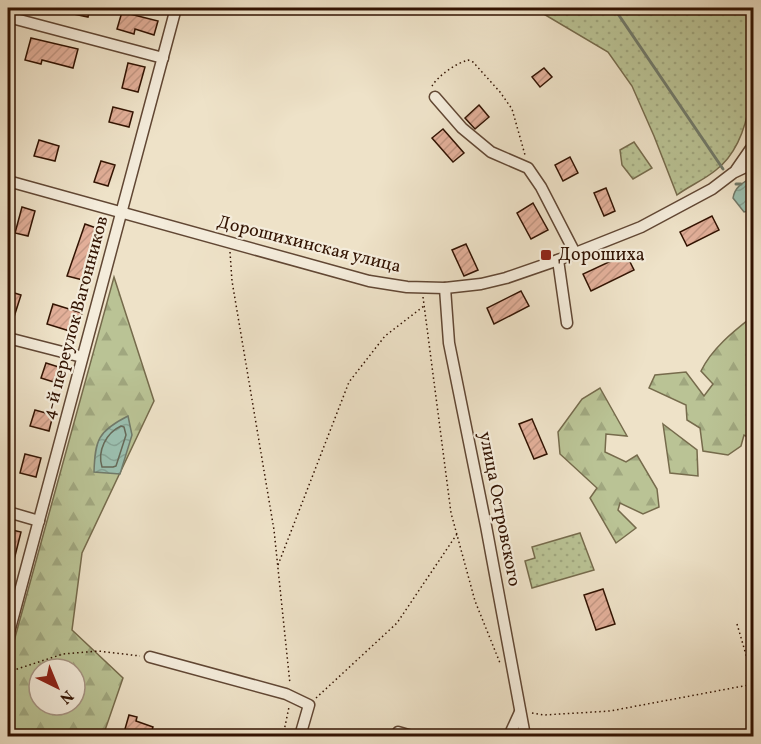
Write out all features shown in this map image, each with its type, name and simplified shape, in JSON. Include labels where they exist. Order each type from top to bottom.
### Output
[{"type":"street","name":"4-й переулок Вагонников","points":[[8,636],[176,8]]},
{"type":"street","points":[[8,17],[163,58]]},
{"type":"street","points":[[435,97],[462,128],[491,152],[528,168],[541,187],[575,253]]},
{"type":"street","points":[[733,173],[753,144]]},
{"type":"street","name":"Дорошихинская улица","points":[[8,181],[369,281],[422,288],[446,288],[498,281],[641,227],[712,189],[733,173],[753,163]]},
{"type":"street","points":[[558,260],[567,323]]},
{"type":"street","name":"улица Островского","points":[[446,288],[449,343],[525,736]]},
{"type":"street","points":[[8,338],[82,357]]},
{"type":"street","points":[[8,512],[39,521]]},
{"type":"street","points":[[150,657],[292,697],[309,705],[300,736]]},
{"type":"street","points":[[509,736],[520,712]]},
{"type":"street","points":[[398,732],[412,736]]},
{"type":"path","points":[[435,97],[432,87],[439,77],[463,62],[468,60],[473,62],[512,109],[528,168]]},
{"type":"path","points":[[230,242],[232,281],[278,566],[292,697],[283,736]]},
{"type":"path","points":[[422,288],[451,513],[475,601],[504,672]]},
{"type":"path","points":[[278,566],[349,382],[385,336],[424,305]]},
{"type":"path","points":[[309,705],[397,623],[456,534]]},
{"type":"path","points":[[520,712],[544,715],[610,711],[753,683],[737,624]]},
{"type":"path","points":[[8,672],[63,654],[81,652],[98,651],[150,657]]},
{"type":"green space","points":[[529,8],[753,8],[754,49],[751,95],[740,138],[730,156],[711,174],[677,195],[632,86],[608,52],[537,10]]},
{"type":"green space","points":[[634,142],[652,168],[633,179],[622,165],[620,150]]},
{"type":"green space","points":[[114,277],[154,401],[82,553],[72,630],[123,678],[103,736],[8,736],[8,663]]},
{"type":"green space","points":[[753,316],[753,440],[744,435],[741,446],[728,455],[703,451],[700,428],[687,420],[686,405],[649,388],[655,375],[686,372],[704,396],[713,384],[701,371],[724,341]]},
{"type":"green space","points":[[600,388],[627,436],[606,434],[605,452],[626,462],[637,455],[657,489],[659,507],[643,514],[620,503],[618,510],[636,528],[616,543],[590,498],[597,488],[560,454],[558,432],[582,399]]},
{"type":"green space","points":[[663,424],[697,450],[698,476],[670,473]]},
{"type":"green space","points":[[580,533],[594,570],[532,588],[525,561],[535,558],[532,547]]},
{"type":"water","points":[[753,177],[753,210],[744,212],[733,198],[734,194],[740,185]]},
{"type":"water","points":[[128,416],[132,435],[120,474],[94,472],[97,444],[100,438],[110,427]]},
{"type":"building","points":[[59,8],[90,8],[88,17],[59,11]]},
{"type":"building","points":[[122,12],[158,21],[154,35],[135,29],[134,34],[117,29]]},
{"type":"building","points":[[31,38],[78,49],[73,68],[42,60],[41,64],[25,60]]},
{"type":"building","points":[[128,63],[145,67],[138,92],[122,88]]},
{"type":"building","points":[[544,68],[552,77],[540,87],[532,77]]},
{"type":"building","points":[[479,105],[489,117],[475,129],[465,118]]},
{"type":"building","points":[[113,107],[133,112],[129,127],[109,122]]},
{"type":"building","points":[[443,129],[464,153],[453,162],[432,138]]},
{"type":"building","points":[[39,140],[59,146],[55,161],[34,156]]},
{"type":"building","points":[[570,157],[578,173],[563,181],[555,165]]},
{"type":"building","points":[[101,161],[115,165],[108,186],[94,182]]},
{"type":"building","points":[[606,188],[615,211],[604,216],[594,193]]},
{"type":"building","points":[[533,203],[548,230],[531,239],[517,213]]},
{"type":"building","points":[[22,207],[35,211],[28,236],[15,233]]},
{"type":"building","points":[[712,216],[719,230],[687,246],[680,232]]},
{"type":"building","points":[[85,224],[99,229],[86,267],[91,268],[87,281],[67,276]]},
{"type":"building","points":[[466,244],[478,270],[464,276],[452,250]]},
{"type":"building","points":[[626,254],[634,270],[591,291],[583,274]]},
{"type":"building","points":[[8,291],[21,295],[14,317],[8,315]]},
{"type":"building","points":[[521,291],[529,306],[494,324],[487,308]]},
{"type":"building","points":[[53,304],[82,313],[76,333],[47,324]]},
{"type":"building","points":[[46,363],[65,369],[60,384],[41,378]]},
{"type":"building","points":[[35,410],[53,415],[49,431],[30,426]]},
{"type":"building","points":[[532,419],[547,454],[534,459],[519,424]]},
{"type":"building","points":[[25,454],[41,458],[36,477],[20,473]]},
{"type":"building","points":[[8,529],[21,532],[14,560],[8,558]]},
{"type":"building","points":[[603,589],[615,624],[596,630],[584,595]]},
{"type":"building","points":[[129,715],[137,717],[136,721],[153,727],[150,736],[123,736]]},
{"type":"waterway","points":[[614,8],[723,169]]},
{"type":"waterway","points":[[736,184],[741,184]]},
{"type":"place","name":"Дорошиха","points":[[546,255]]}]
